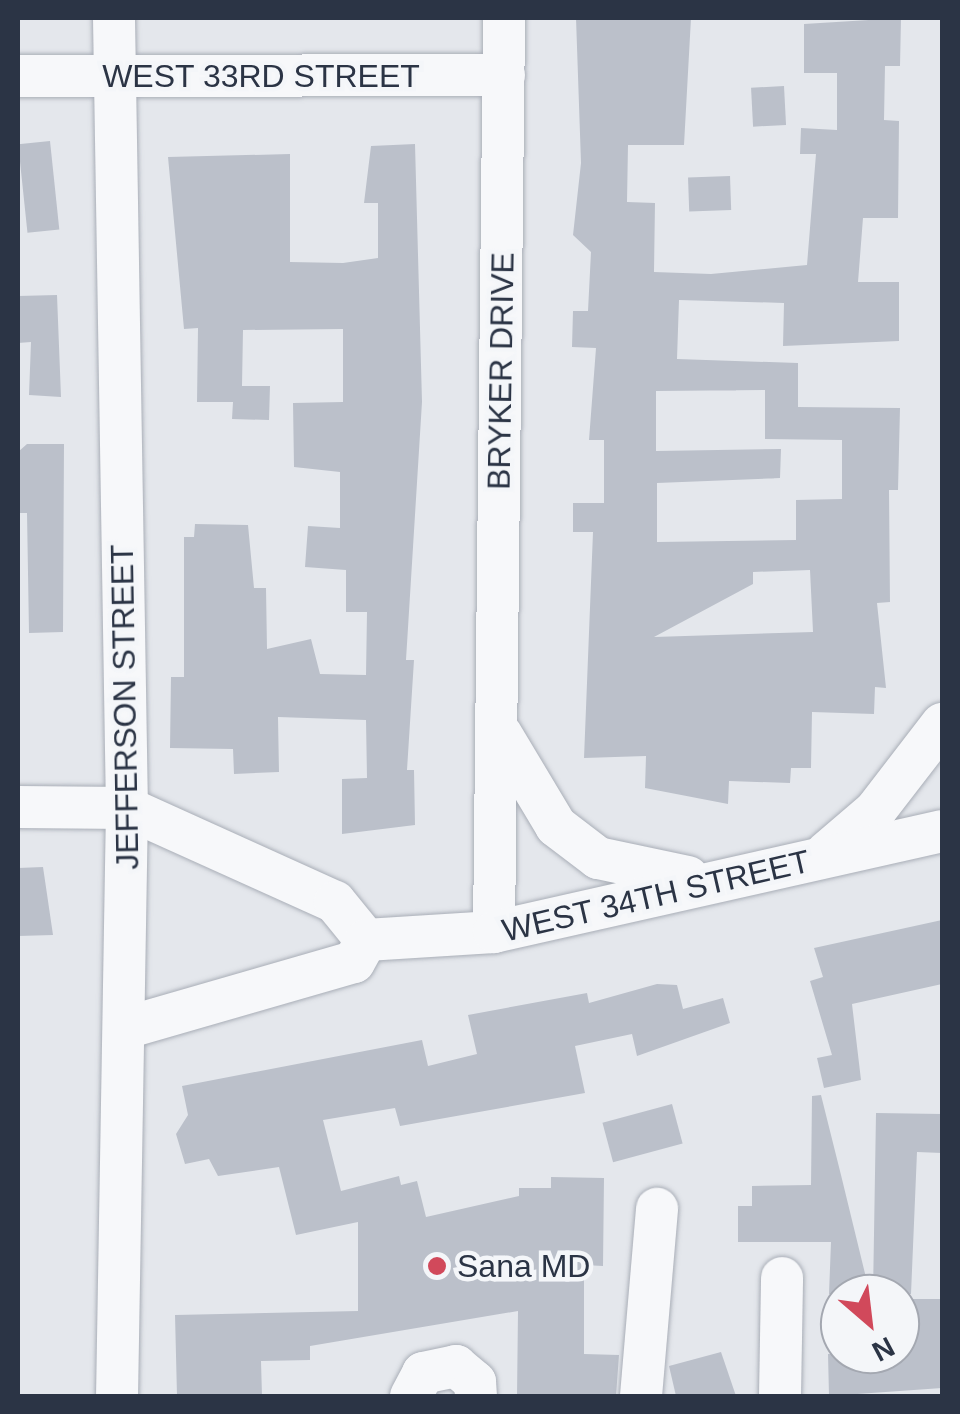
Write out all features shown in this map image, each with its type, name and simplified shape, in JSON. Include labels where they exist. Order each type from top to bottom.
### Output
[{"type":"street","name":"JEFFERSON STREET","points":[[114,18],[127,808],[117,1396]]},
{"type":"street","name":"BRYKER DRIVE","points":[[494,932],[504,18]]},
{"type":"street","name":"WEST 33RD STREET","points":[[18,76],[504,75]]},
{"type":"street","points":[[496,724],[556,826],[598,858],[646,875],[729,880]]},
{"type":"street","points":[[818,859],[875,811],[942,724]]},
{"type":"street","points":[[18,808],[127,808],[334,902],[366,940],[340,968],[125,1028]]},
{"type":"street","name":"WEST 34TH STREET","points":[[366,940],[494,932],[942,831]]},
{"type":"street","points":[[641,1396],[657,1209]]},
{"type":"street","points":[[780,1396],[782,1278]]},
{"type":"street","points":[[410,1396],[422,1373],[456,1366],[475,1382],[476,1396]]},
{"type":"building","points":[[576,18],[691,18],[684,145],[628,145],[627,202],[655,203],[654,272],[711,274],[807,265],[816,154],[800,154],[801,128],[837,130],[837,73],[804,73],[804,24],[901,18],[900,66],[885,66],[884,120],[899,121],[898,218],[863,218],[858,282],[899,282],[899,341],[783,346],[784,303],[679,300],[677,359],[798,363],[798,407],[900,408],[898,490],[889,490],[890,602],[877,603],[886,688],[875,687],[874,714],[812,712],[811,768],[791,768],[790,783],[729,781],[728,804],[645,788],[646,756],[584,758],[593,532],[573,532],[573,503],[604,503],[604,440],[589,440],[596,348],[572,347],[573,311],[588,311],[591,252],[573,235],[581,163]],"holes":[[[765,390],[765,439],[842,440],[842,499],[796,500],[796,540],[657,542],[657,483],[780,478],[781,449],[656,451],[656,391]],[[810,570],[813,632],[654,637],[753,584],[753,572]]]},
{"type":"building","points":[[784,86],[786,125],[753,127],[751,88]]},
{"type":"building","points":[[50,141],[59,230],[27,233],[18,144]]},
{"type":"building","points":[[415,144],[422,402],[406,660],[414,660],[407,770],[414,770],[415,825],[342,834],[342,779],[367,778],[366,720],[278,717],[279,772],[234,774],[233,749],[170,748],[171,677],[184,677],[184,537],[194,537],[195,524],[248,525],[254,588],[266,588],[267,649],[311,639],[320,674],[366,675],[367,612],[346,612],[346,570],[305,567],[308,526],[340,528],[340,472],[294,467],[293,403],[343,402],[343,329],[243,330],[242,386],[270,386],[269,420],[232,419],[233,402],[197,402],[198,328],[184,329],[168,157],[290,154],[290,262],[343,263],[378,258],[378,203],[364,203],[371,146]]},
{"type":"building","points":[[730,176],[731,210],[689,211],[688,177]]},
{"type":"building","points":[[57,295],[61,397],[29,395],[31,342],[18,343],[18,296]]},
{"type":"building","points":[[27,444],[64,444],[63,632],[29,633],[27,513],[18,513],[18,452]]},
{"type":"building","points":[[43,867],[53,935],[18,936],[18,868]]},
{"type":"building","points":[[942,920],[942,984],[852,1004],[861,1080],[824,1088],[817,1058],[832,1055],[810,981],[823,977],[814,948]]},
{"type":"building","points":[[657,984],[677,985],[683,1009],[723,998],[730,1023],[637,1056],[632,1034],[575,1046],[585,1093],[400,1126],[395,1108],[323,1120],[341,1191],[399,1176],[401,1185],[417,1181],[426,1217],[519,1196],[519,1188],[551,1188],[551,1177],[604,1178],[603,1266],[584,1265],[584,1354],[619,1355],[616,1396],[517,1396],[518,1311],[310,1346],[310,1360],[261,1361],[262,1396],[177,1396],[175,1315],[358,1311],[358,1222],[296,1235],[279,1167],[218,1176],[209,1159],[185,1164],[176,1134],[188,1115],[182,1086],[422,1040],[428,1066],[477,1054],[468,1015],[587,993],[589,1003]]},
{"type":"building","points":[[821,1095],[865,1274],[830,1274],[831,1242],[738,1242],[738,1206],[752,1206],[752,1186],[811,1185],[812,1096]]},
{"type":"building","points":[[672,1104],[683,1144],[613,1162],[602,1123]]},
{"type":"building","points":[[876,1113],[942,1114],[942,1153],[917,1152],[912,1274],[873,1274]]},
{"type":"building","points":[[920,1299],[942,1299],[942,1388],[829,1396],[828,1374],[920,1374]]},
{"type":"building","points":[[721,1352],[736,1396],[676,1396],[669,1366]]},
{"type":"place","name":"Sana MD","points":[[437,1266]]}]
